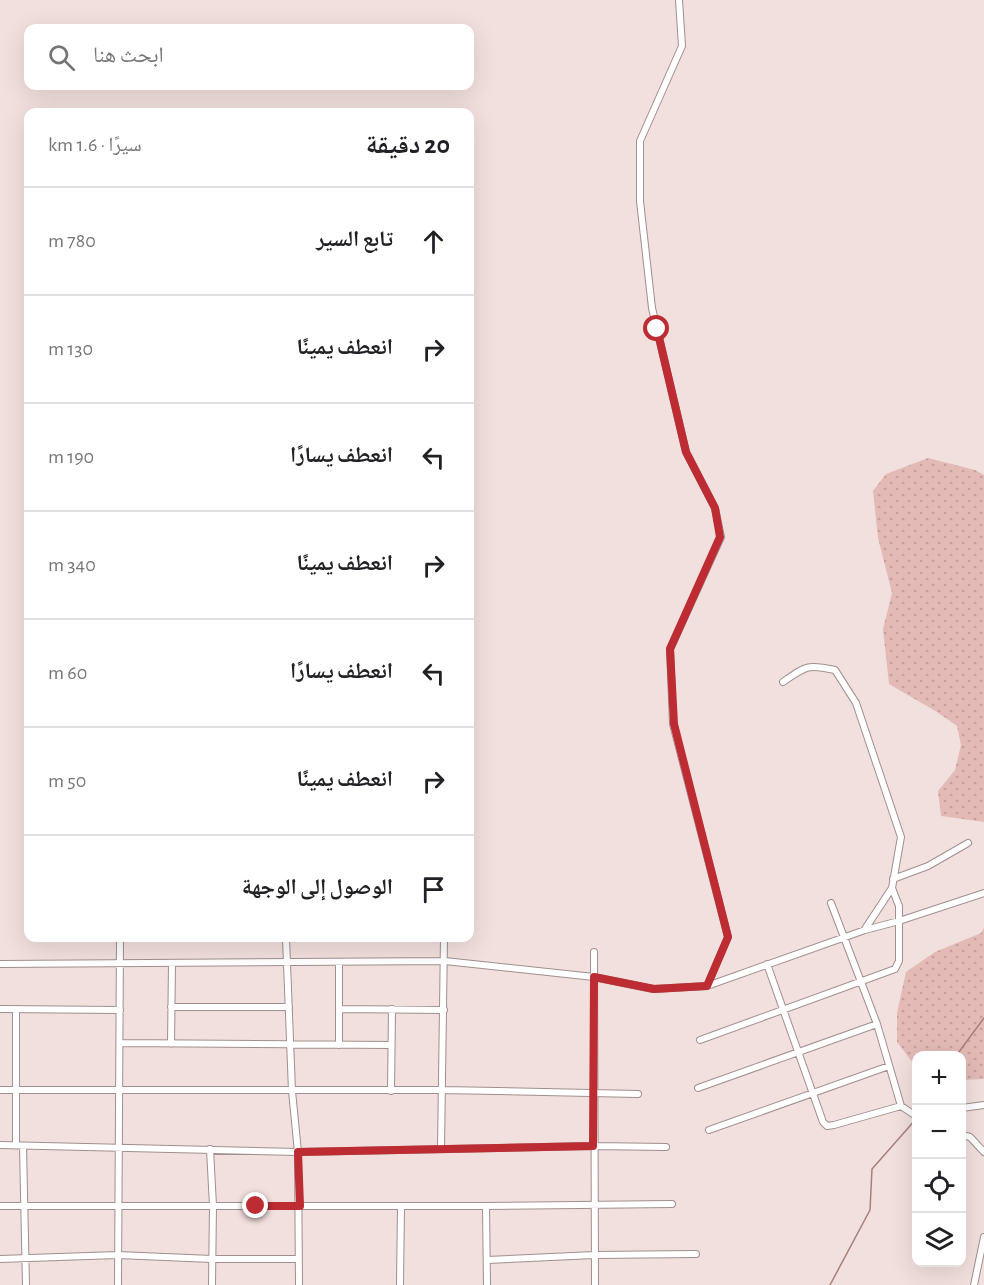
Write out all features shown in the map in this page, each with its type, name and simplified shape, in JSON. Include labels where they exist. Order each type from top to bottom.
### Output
[{"type":"street","points":[[679,0],[682,46],[640,141],[640,201],[652,308],[686,452],[715,508],[720,537],[670,649],[674,724],[728,937],[707,986]]},
{"type":"street","points":[[783,682],[813,665],[835,670],[856,703],[901,837],[892,888],[865,930]]},
{"type":"street","points":[[893,879],[928,866],[968,843]]},
{"type":"street","points":[[700,1040],[895,969],[899,961],[899,906],[892,888]]},
{"type":"street","points":[[0,964],[445,961],[594,977],[654,989],[707,986],[844,937],[984,893]]},
{"type":"street","points":[[831,903],[877,1024],[901,1106],[912,1113]]},
{"type":"street","points":[[118,1285],[120,942]]},
{"type":"street","points":[[286,942],[292,1091],[300,1206],[298,1285]]},
{"type":"street","points":[[441,1149],[444,942]]},
{"type":"street","points":[[594,952],[595,1285]]},
{"type":"street","points":[[339,962],[339,1045]]},
{"type":"street","points":[[171,1044],[172,964]]},
{"type":"street","points":[[767,964],[823,1122],[827,1126],[901,1106]]},
{"type":"street","points":[[171,1007],[289,1007]]},
{"type":"street","points":[[0,1009],[120,1010]]},
{"type":"street","points":[[16,1009],[16,1090],[24,1206],[26,1285]]},
{"type":"street","points":[[339,1009],[444,1010]]},
{"type":"street","points":[[391,1090],[392,1010]]},
{"type":"street","points":[[698,1088],[877,1024]]},
{"type":"street","points":[[120,1043],[391,1046]]},
{"type":"street","points":[[709,1130],[889,1066]]},
{"type":"street","points":[[0,1090],[442,1090],[638,1094]]},
{"type":"street","points":[[966,1107],[984,1105]]},
{"type":"street","points":[[966,1136],[970,1137],[984,1152]]},
{"type":"street","points":[[0,1145],[298,1152],[593,1146],[666,1148]]},
{"type":"street","points":[[210,1149],[213,1206],[212,1285]]},
{"type":"street","points":[[0,1206],[672,1204]]},
{"type":"street","points":[[400,1285],[401,1206]]},
{"type":"street","points":[[486,1206],[487,1285]]},
{"type":"street","points":[[974,1285],[981,1270],[984,1237]]},
{"type":"street","points":[[487,1260],[594,1255],[696,1254]]},
{"type":"street","points":[[0,1259],[118,1255],[212,1259],[297,1259]]},
{"type":"shaded area","points":[[928,458],[975,470],[984,475],[984,822],[941,816],[938,791],[955,770],[961,745],[957,726],[889,684],[883,629],[892,593],[878,538],[873,491],[886,474]]},
{"type":"shaded area","points":[[984,928],[984,1079],[966,1080],[966,1051],[912,1051],[912,1062],[897,1042],[897,1013],[906,972],[935,952],[981,933]]},
{"type":"waterway","points":[[960,1051],[984,1018]]},
{"type":"waterway","points":[[830,1285],[870,1210],[872,1169],[912,1124]]},
{"type":"route","points":[[256,1206],[300,1206],[298,1152],[593,1146],[594,977],[654,989],[707,986],[728,937],[674,724],[670,649],[720,537],[715,508],[686,452],[657,329]]}]
